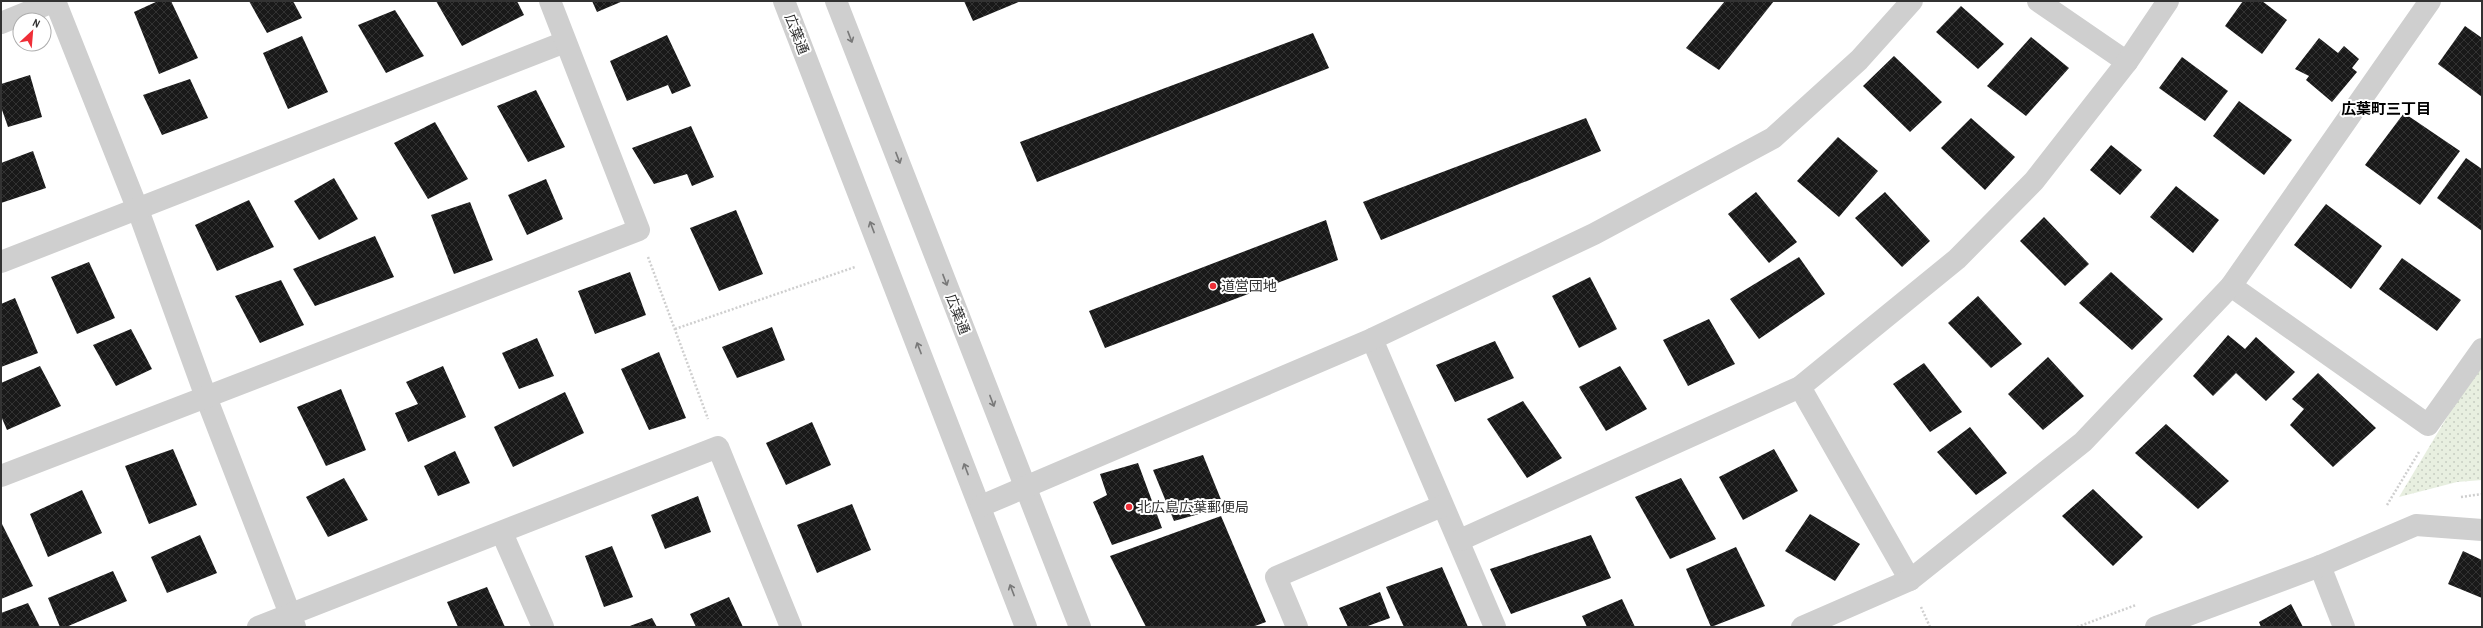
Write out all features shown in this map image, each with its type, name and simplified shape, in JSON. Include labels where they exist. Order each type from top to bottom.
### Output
[{"type":"street","points":[[1,23],[55,1],[138,210],[206,397],[292,621]]},
{"type":"street","points":[[1,476],[638,230],[550,1]]},
{"type":"street","name":"広葉通","points":[[784,1],[981,506],[1026,627]]},
{"type":"street","name":"広葉通","points":[[836,1],[1080,627]]},
{"type":"street","points":[[981,506],[1026,489],[1372,339],[1594,234],[1773,138],[1859,60],[1912,1]]},
{"type":"street","points":[[2038,1],[2127,62]]},
{"type":"street","points":[[1460,540],[1800,387],[1957,259],[2034,181],[2127,62],[2168,1]]},
{"type":"street","points":[[1802,627],[1910,580],[2083,442],[2230,286],[2430,1]]},
{"type":"street","points":[[1,262],[138,210],[566,42]]},
{"type":"street","points":[[2230,286],[2428,425],[2482,348]]},
{"type":"street","points":[[1372,339],[1442,506],[1460,540],[1495,627]]},
{"type":"street","points":[[1800,387],[1910,580]]},
{"type":"street","points":[[258,627],[292,621],[502,533],[718,447],[791,627]]},
{"type":"street","points":[[1297,627],[1276,577],[1442,506]]},
{"type":"street","points":[[2156,627],[2320,566],[2416,525],[2482,530]]},
{"type":"street","points":[[502,533],[543,627]]},
{"type":"street","points":[[2320,566],[2344,627]]},
{"type":"path","points":[[638,230],[718,447]]},
{"type":"path","points":[[675,329],[884,258]]},
{"type":"path","points":[[2383,512],[2422,448],[2428,425]]},
{"type":"green space","points":[[2482,359],[2482,480],[2457,482],[2399,497]]},
{"type":"building","points":[[158,1],[171,1],[198,58],[159,74],[134,12]]},
{"type":"building","points":[[249,1],[293,1],[302,18],[267,33]]},
{"type":"building","points":[[436,1],[517,1],[524,15],[462,46]]},
{"type":"building","points":[[592,1],[623,1],[597,12]]},
{"type":"building","points":[[964,1],[1021,1],[973,21]]},
{"type":"building","points":[[1725,1],[1774,1],[1719,70],[1686,48]]},
{"type":"building","points":[[2243,1],[2262,1],[2287,20],[2262,54],[2225,26]]},
{"type":"building","points":[[1961,6],[2004,44],[1978,69],[1936,32]]},
{"type":"building","points":[[395,10],[424,56],[386,73],[358,25]]},
{"type":"building","points":[[2465,26],[2482,38],[2482,97],[2438,64]]},
{"type":"building","points":[[1313,33],[1329,68],[1037,182],[1020,142]]},
{"type":"building","points":[[667,35],[691,86],[672,94],[668,85],[627,101],[610,61]]},
{"type":"building","points":[[302,36],[328,92],[288,109],[263,53]]},
{"type":"building","points":[[2031,37],[2069,68],[2026,116],[1987,86]]},
{"type":"building","points":[[2319,38],[2338,53],[2344,46],[2359,59],[2352,68],[2357,72],[2332,102],[2306,80],[2309,76],[2295,69]]},
{"type":"building","points":[[1894,56],[1942,102],[1910,132],[1863,86]]},
{"type":"building","points":[[2182,57],[2228,91],[2205,121],[2159,88]]},
{"type":"building","points":[[30,75],[42,117],[8,127],[1,107],[1,84]]},
{"type":"building","points":[[190,79],[208,118],[162,135],[143,95]]},
{"type":"building","points":[[536,90],[565,147],[528,162],[497,106]]},
{"type":"building","points":[[2239,101],[2292,140],[2264,175],[2213,136]]},
{"type":"building","points":[[2404,113],[2460,151],[2420,205],[2365,165]]},
{"type":"building","points":[[1586,118],[1601,151],[1381,240],[1363,202]]},
{"type":"building","points":[[1971,118],[2015,157],[1985,190],[1941,148]]},
{"type":"building","points":[[435,122],[468,179],[428,199],[394,143]]},
{"type":"building","points":[[691,126],[714,177],[692,186],[687,174],[654,184],[632,148]]},
{"type":"building","points":[[1838,137],[1878,171],[1839,217],[1797,181]]},
{"type":"building","points":[[2111,145],[2142,170],[2120,195],[2090,170]]},
{"type":"building","points":[[33,151],[46,188],[1,203],[1,163]]},
{"type":"building","points":[[2466,158],[2482,169],[2482,231],[2437,198]]},
{"type":"building","points":[[334,178],[358,219],[319,240],[294,201]]},
{"type":"building","points":[[546,179],[563,219],[527,235],[508,195]]},
{"type":"building","points":[[2176,186],[2219,220],[2193,253],[2150,217]]},
{"type":"building","points":[[1756,192],[1797,242],[1769,263],[1728,214]]},
{"type":"building","points":[[1885,192],[1930,241],[1902,267],[1855,218]]},
{"type":"building","points":[[249,200],[274,247],[217,271],[195,225]]},
{"type":"building","points":[[470,202],[493,260],[454,274],[431,215]]},
{"type":"building","points":[[2326,204],[2382,246],[2351,289],[2294,245]]},
{"type":"building","points":[[736,210],[763,274],[719,291],[690,228]]},
{"type":"building","points":[[2044,217],[2089,264],[2065,286],[2020,241]]},
{"type":"building","name":"道営団地","points":[[1326,220],[1338,260],[1105,348],[1089,311]]},
{"type":"building","points":[[375,236],[394,277],[315,306],[293,269]]},
{"type":"building","points":[[1799,257],[1825,294],[1759,339],[1730,299]]},
{"type":"building","points":[[2402,258],[2461,300],[2437,331],[2379,289]]},
{"type":"building","points":[[89,262],[115,318],[77,334],[51,277]]},
{"type":"building","points":[[630,272],[646,315],[595,334],[578,291]]},
{"type":"building","points":[[2111,272],[2163,319],[2132,350],[2079,303]]},
{"type":"building","points":[[1590,277],[1617,329],[1579,348],[1552,296]]},
{"type":"building","points":[[281,280],[304,325],[260,343],[235,296]]},
{"type":"building","points":[[1978,296],[2022,344],[1991,368],[1948,323]]},
{"type":"building","points":[[15,298],[38,353],[1,367],[1,304]]},
{"type":"building","points":[[1709,319],[1735,364],[1688,386],[1663,340]]},
{"type":"building","points":[[772,327],[785,360],[737,378],[722,347]]},
{"type":"building","points":[[131,329],[152,369],[116,386],[93,345]]},
{"type":"building","points":[[2228,335],[2245,349],[2256,337],[2295,372],[2266,401],[2236,373],[2213,396],[2193,376]]},
{"type":"building","points":[[537,338],[554,376],[519,389],[502,353]]},
{"type":"building","points":[[1495,341],[1514,378],[1455,402],[1436,365]]},
{"type":"building","points":[[659,352],[686,418],[649,430],[621,369]]},
{"type":"building","points":[[2048,357],[2084,396],[2043,430],[2008,394]]},
{"type":"building","points":[[1924,363],[1962,412],[1930,432],[1893,384]]},
{"type":"building","points":[[40,366],[61,406],[7,430],[1,416],[1,383]]},
{"type":"building","points":[[443,366],[466,417],[408,442],[395,413],[418,404],[406,382]]},
{"type":"building","points":[[1620,366],[1647,409],[1606,431],[1579,387]]},
{"type":"building","points":[[2318,373],[2376,428],[2333,467],[2290,425],[2304,409],[2292,399]]},
{"type":"building","points":[[341,389],[366,450],[326,466],[297,407]]},
{"type":"building","points":[[565,392],[584,433],[513,467],[494,427]]},
{"type":"building","points":[[1523,401],[1562,458],[1527,478],[1487,419]]},
{"type":"building","points":[[812,422],[831,465],[786,485],[766,443]]},
{"type":"building","points":[[2166,424],[2229,481],[2198,509],[2135,453]]},
{"type":"building","points":[[1970,427],[2007,473],[1976,495],[1937,452]]},
{"type":"building","points":[[173,449],[197,505],[149,524],[125,466]]},
{"type":"building","points":[[1774,449],[1798,491],[1743,520],[1719,477]]},
{"type":"building","points":[[455,451],[470,483],[438,496],[424,466]]},
{"type":"building","points":[[1203,455],[1224,507],[1174,521],[1153,470]]},
{"type":"building","points":[[1138,463],[1162,528],[1112,545],[1093,502],[1107,495],[1100,474]]},
{"type":"building","points":[[344,478],[368,520],[328,537],[306,497]]},
{"type":"building","points":[[1681,478],[1716,539],[1670,559],[1635,497]]},
{"type":"building","points":[[2093,489],[2143,537],[2113,566],[2062,516]]},
{"type":"building","points":[[82,490],[102,533],[48,557],[30,514]]},
{"type":"building","points":[[698,496],[711,532],[665,549],[651,515]]},
{"type":"building","points":[[852,504],[871,550],[817,573],[797,525]]},
{"type":"building","points":[[1810,514],[1860,544],[1835,581],[1785,551]]},
{"type":"building","points":[[1221,516],[1266,622],[1252,627],[1146,627],[1110,556]]},
{"type":"building","points":[[1,522],[33,586],[1,599]]},
{"type":"building","points":[[200,535],[217,573],[167,593],[151,557]]},
{"type":"building","points":[[1591,535],[1611,578],[1511,614],[1490,569]]},
{"type":"building","points":[[612,546],[633,597],[604,607],[585,556]]},
{"type":"building","points":[[1736,547],[1765,606],[1711,627],[1686,569]]},
{"type":"building","points":[[2463,551],[2482,560],[2482,598],[2448,584]]},
{"type":"building","points":[[1442,567],[1468,627],[1404,627],[1386,587]]},
{"type":"building","points":[[113,571],[127,601],[66,627],[60,627],[48,598]]},
{"type":"building","points":[[487,587],[505,627],[458,627],[447,602]]},
{"type":"building","points":[[1380,592],[1390,618],[1365,627],[1348,627],[1339,608]]},
{"type":"building","points":[[729,597],[743,627],[696,627],[690,614]]},
{"type":"building","points":[[1622,599],[1635,627],[1587,627],[1582,616]]},
{"type":"building","points":[[28,603],[40,627],[1,627],[1,613]]},
{"type":"building","points":[[2291,604],[2303,627],[2261,627],[2259,622]]},
{"type":"building","points":[[652,618],[657,627],[627,627]]},
{"type":"place","name":"道営団地","points":[[1213,286]]},
{"type":"place","name":"北広島広葉郵便局","points":[[1129,507]]},
{"type":"district","name":"広葉町三丁目","points":[[2386,108]]}]
